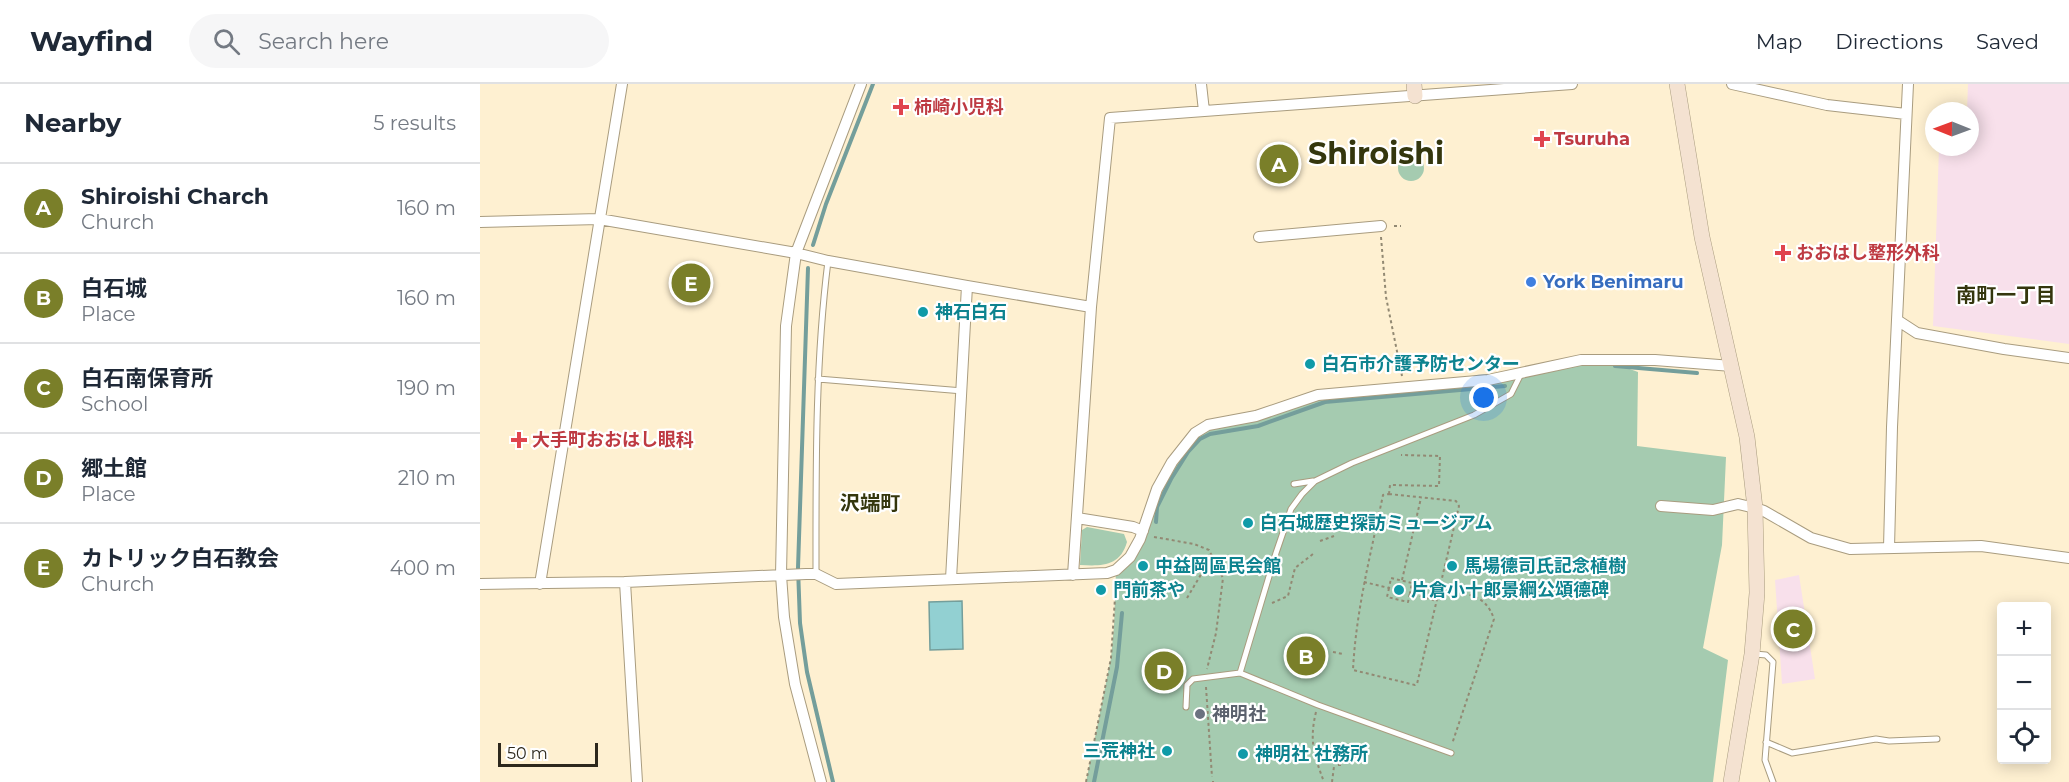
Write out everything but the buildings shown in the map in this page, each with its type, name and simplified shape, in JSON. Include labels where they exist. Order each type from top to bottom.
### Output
[{"type":"street","points":[[540,584],[622,84]]},
{"type":"street","points":[[821,782],[795,684],[784,617],[786,326],[796,253],[861,84]]},
{"type":"street","points":[[1201,84],[1204,111]]},
{"type":"street","points":[[1073,575],[1091,307],[1110,118],[1415,90],[1572,84]]},
{"type":"street","points":[[1677,84],[1702,237],[1747,437],[1755,508],[1756,593],[1752,654],[1731,782]]},
{"type":"street","points":[[1732,84],[1827,105],[1906,114]]},
{"type":"street","points":[[1888,548],[1908,84]]},
{"type":"street","points":[[480,222],[599,219],[1091,307]]},
{"type":"street","points":[[1259,237],[1381,226]]},
{"type":"street","points":[[951,579],[967,286]]},
{"type":"street","points":[[1897,320],[1917,333],[2069,358]]},
{"type":"street","points":[[480,584],[625,582],[811,574],[836,584],[1107,573],[1116,570],[1130,557],[1143,531],[1162,480],[1172,462],[1200,428],[1256,416],[1318,395],[1488,380],[1581,360],[1655,360],[1732,366]]},
{"type":"street","points":[[1661,506],[1713,510],[1738,504],[1764,511],[1811,538],[1850,549],[1981,546],[2069,558]]},
{"type":"street","points":[[1077,518],[1133,527],[1143,531]]},
{"type":"street","points":[[625,582],[637,782]]},
{"type":"lane","points":[[811,574],[821,315],[828,261]]},
{"type":"lane","points":[[1294,484],[1315,481],[1352,463],[1474,415],[1511,394],[1522,373]]},
{"type":"lane","points":[[819,379],[963,391]]},
{"type":"lane","points":[[1240,673],[1258,609],[1292,509],[1315,481]]},
{"type":"lane","points":[[1752,654],[1766,656],[1773,662],[1765,760],[1773,782]]},
{"type":"lane","points":[[1186,707],[1187,685],[1193,679],[1240,673],[1318,705],[1451,753]]},
{"type":"lane","points":[[1766,742],[1792,753],[1876,739],[1937,740]]},
{"type":"path","points":[[1401,226],[1381,226],[1386,297],[1402,377]]},
{"type":"path","points":[[1389,494],[1390,485],[1439,486],[1440,456],[1393,454]]},
{"type":"path","points":[[1389,494],[1456,501],[1459,506],[1415,685],[1353,669],[1355,635],[1364,582],[1383,495],[1389,494]]},
{"type":"path","points":[[1402,580],[1421,498]]},
{"type":"path","points":[[1320,541],[1334,536]]},
{"type":"path","points":[[1154,537],[1194,544],[1209,550],[1223,578],[1216,633],[1205,677]]},
{"type":"path","points":[[1258,609],[1288,596],[1295,568],[1313,554]]},
{"type":"path","points":[[1187,598],[1209,561]]},
{"type":"path","points":[[1086,782],[1111,658],[1116,570]]},
{"type":"path","points":[[1391,578],[1402,580],[1412,582],[1408,602],[1387,597],[1391,578]]},
{"type":"path","points":[[1364,582],[1389,588]]},
{"type":"path","points":[[1438,747],[1450,746],[1453,743],[1494,619],[1490,606],[1480,599],[1439,589]]},
{"type":"path","points":[[1410,593],[1437,601]]},
{"type":"path","points":[[1333,652],[1343,654]]},
{"type":"path","points":[[1206,693],[1212,777]]},
{"type":"path","points":[[1318,705],[1311,734],[1314,755],[1324,782]]},
{"type":"path","points":[[1332,782],[1336,751]]},
{"type":"shaded area","points":[[1968,84],[2069,84],[2069,344],[1933,326],[1939,156],[1979,156],[1979,102],[1967,102]]},
{"type":"shaded area","points":[[1799,575],[1815,679],[1782,684],[1775,580]]},
{"type":"green space","points":[[1411,155],[1420,159],[1424,168],[1420,177],[1411,181],[1402,177],[1398,168],[1402,159]]},
{"type":"green space","points":[[1602,359],[1638,372],[1637,446],[1726,457],[1722,545],[1703,648],[1728,660],[1713,782],[1086,782],[1111,658],[1116,570],[1130,557],[1151,506],[1195,433],[1318,395],[1488,380]]},
{"type":"green space","points":[[1087,527],[1124,534],[1127,542],[1115,561],[1102,565],[1080,565],[1082,530]]},
{"type":"water","points":[[962,601],[963,649],[930,650],[929,602]]},
{"type":"waterway","points":[[813,245],[826,204],[873,84]]},
{"type":"waterway","points":[[808,268],[798,568],[800,623],[807,672],[833,782]]},
{"type":"waterway","points":[[1615,366],[1697,373]]},
{"type":"waterway","points":[[1156,522],[1157,507],[1171,479],[1188,452],[1200,439],[1210,434],[1258,426],[1325,402],[1505,386]]},
{"type":"waterway","points":[[1094,782],[1117,667],[1122,613]]},
{"type":"place","name":"柿崎小児科","points":[[901,107]]},
{"type":"place","name":"Tsuruha","points":[[1542,139]]},
{"type":"place","name":"Shiroishi Charch","points":[[1279,164]]},
{"type":"place","name":"おおはし整形外科","points":[[1783,253]]},
{"type":"place","name":"York Benimaru","points":[[1531,282]]},
{"type":"place","name":"カトリック白石教会","points":[[691,283]]},
{"type":"place","name":"神石白石","points":[[923,312]]},
{"type":"place","name":"白石市介護予防センター","points":[[1310,364]]},
{"type":"place","name":"大手町おおはし眼科","points":[[519,440]]},
{"type":"place","name":"白石城歴史探訪ミュージアム","points":[[1248,523]]},
{"type":"place","name":"中益岡區民会館","points":[[1143,566]]},
{"type":"place","name":"馬場德司氏記念植樹","points":[[1452,566]]},
{"type":"place","name":"門前茶や","points":[[1101,590]]},
{"type":"place","name":"片倉小十郎景綱公頌德碑","points":[[1399,590]]},
{"type":"place","name":"白石南保育所","points":[[1793,629]]},
{"type":"place","name":"白石城","points":[[1306,656]]},
{"type":"place","name":"郷土館","points":[[1164,671]]},
{"type":"place","name":"神明社","points":[[1200,714]]},
{"type":"place","name":"三荒神社","points":[[1167,751]]},
{"type":"place","name":"神明社 社務所","points":[[1243,754]]},
{"type":"district","name":"Shiroishi","points":[[1376,154]]},
{"type":"district","name":"南町一丁目","points":[[2006,295]]},
{"type":"district","name":"沢端町","points":[[870,503]]}]
